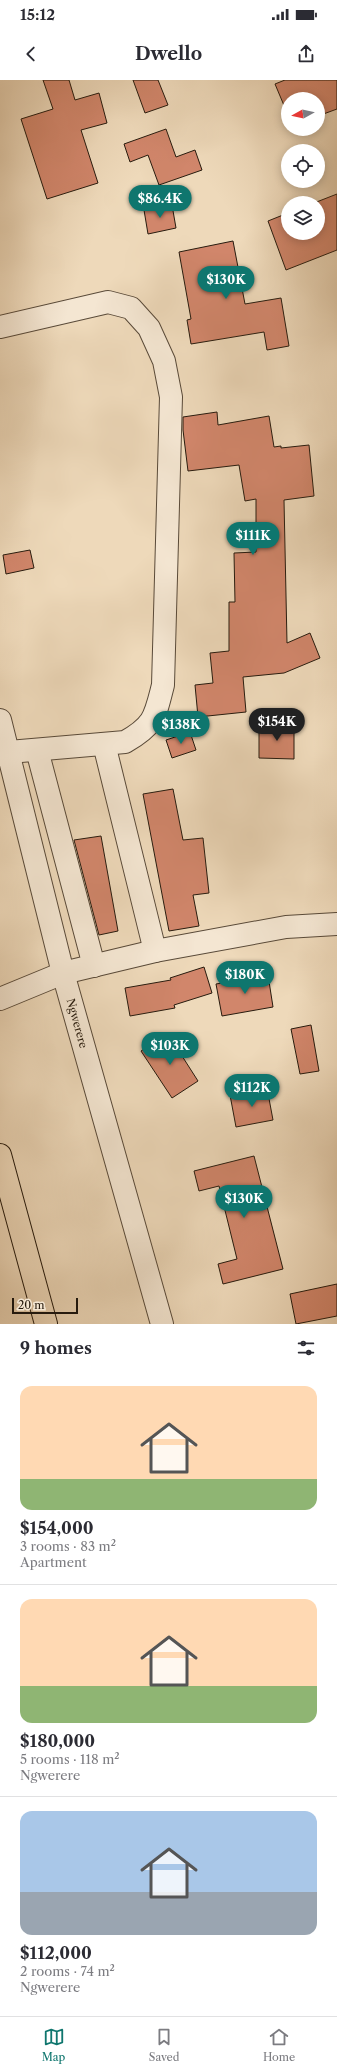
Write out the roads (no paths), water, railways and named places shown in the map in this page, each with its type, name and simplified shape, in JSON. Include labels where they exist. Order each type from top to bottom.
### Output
[{"type":"main road","points":[[0,1155],[46,1324]]},
{"type":"street","points":[[0,328],[108,302],[131,308],[149,328],[164,361],[171,396],[163,685],[156,715],[141,733],[125,742],[37,750],[4,751]]},
{"type":"street","name":"Ngwerere","points":[[0,720],[4,751],[63,973],[162,1324]]},
{"type":"street","points":[[104,744],[155,951]]},
{"type":"street","points":[[37,750],[94,966]]},
{"type":"street","points":[[0,1000],[63,973],[155,951],[286,927],[337,924]]}]
